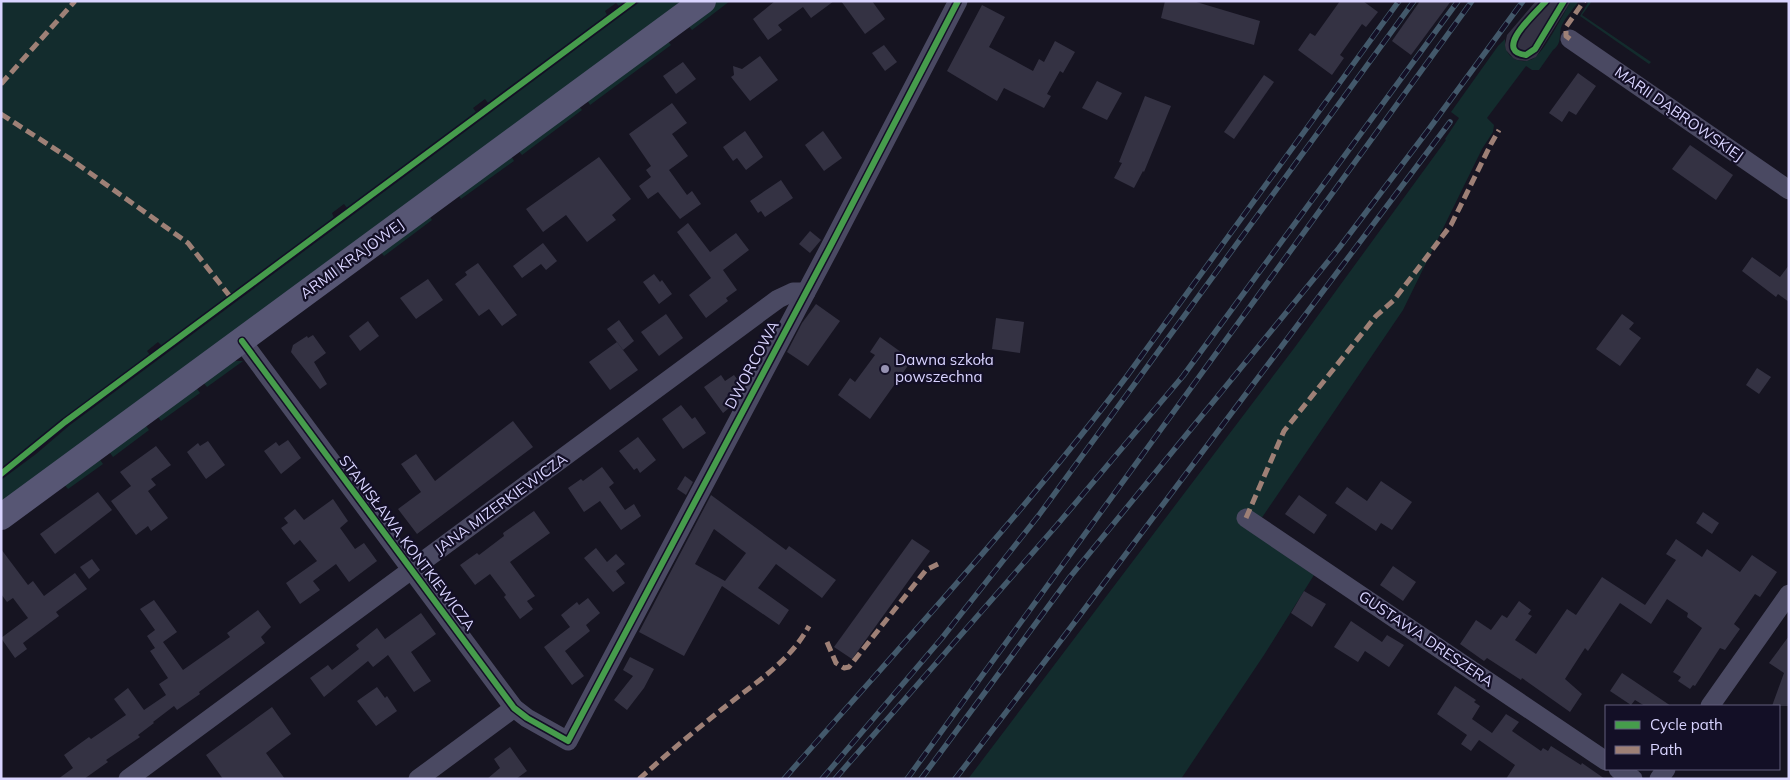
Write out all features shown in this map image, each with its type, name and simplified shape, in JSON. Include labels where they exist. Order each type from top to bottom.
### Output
[{"type":"main road","name":"ARMII KRAJOWEJ","points":[[1,517],[702,1]]},
{"type":"street","name":"DWORCOWA","points":[[568,740],[958,1]]},
{"type":"street","name":"MARII DĄBROWSKIEJ","points":[[1570,39],[1789,190]]},
{"type":"street","name":"JANA MIZERKIEWICZA","points":[[128,779],[778,299],[793,292],[806,292]]},
{"type":"street","name":"STANISŁAWA KONTKIEWICZA","points":[[242,341],[514,708],[527,718],[568,740]]},
{"type":"street","name":"GUSTAWA DRESZERA","points":[[1246,518],[1605,760]]},
{"type":"street","points":[[1711,705],[1789,594]]},
{"type":"street","points":[[418,779],[514,708]]},
{"type":"street","points":[[1620,770],[1633,779]]},
{"type":"green space","points":[[1,1],[626,1],[619,6],[616,3],[605,11],[607,15],[488,103],[485,99],[473,108],[476,112],[347,208],[344,204],[332,213],[334,218],[162,346],[158,342],[147,351],[150,355],[65,418],[1,469]]},
{"type":"green space","points":[[641,1],[687,1],[1,506],[1,480],[70,425]]},
{"type":"green space","points":[[717,1],[730,1],[692,30],[687,24]]},
{"type":"green space","points":[[1571,1],[1579,1],[1562,25],[1556,47],[1539,70],[1532,70],[1526,66],[1487,118],[1494,125],[1493,132],[1482,149],[1403,310],[1251,532],[1314,575],[1264,655],[1181,779],[968,779],[1295,347],[1446,140],[1459,118],[1451,112],[1498,46],[1505,39],[1507,51],[1512,57],[1523,61],[1534,58],[1548,40]]},
{"type":"green space","points":[[1589,1],[1592,1],[1582,15],[1651,62],[1649,64],[1580,16]]},
{"type":"green space","points":[[666,39],[671,45],[590,105],[586,98]]},
{"type":"green space","points":[[577,104],[582,110],[522,155],[517,149]]},
{"type":"green space","points":[[510,154],[514,161],[461,199],[457,193]]},
{"type":"green space","points":[[428,214],[432,220],[384,256],[379,250]]},
{"type":"green space","points":[[234,361],[243,361],[207,387],[202,381]]},
{"type":"green space","points":[[195,386],[200,393],[161,421],[156,414]]},
{"type":"green space","points":[[144,423],[149,430],[113,457],[108,450]]},
{"type":"green space","points":[[98,457],[103,464],[68,489],[63,483]]},
{"type":"building","points":[[775,1],[834,1],[811,18],[803,7],[778,25],[782,30],[768,40],[753,19]]},
{"type":"building","points":[[841,1],[872,1],[885,19],[865,34]]},
{"type":"building","points":[[1165,1],[1193,1],[1260,21],[1254,45],[1161,18]]},
{"type":"building","points":[[1340,1],[1363,1],[1378,12],[1366,27],[1362,24],[1340,55],[1344,58],[1332,75],[1298,50],[1310,33],[1315,36]]},
{"type":"building","points":[[1420,1],[1451,1],[1411,55],[1392,41]]},
{"type":"building","points":[[1536,1],[1571,1],[1536,57],[1527,61],[1517,60],[1506,50],[1507,35]]},
{"type":"building","points":[[982,5],[1005,17],[989,47],[1033,71],[1039,59],[1044,62],[1055,41],[1075,52],[1063,73],[1060,71],[1047,94],[1051,96],[1044,108],[1004,88],[997,101],[947,71]]},
{"type":"building","points":[[884,45],[897,62],[885,71],[872,53]]},
{"type":"building","points":[[760,56],[778,80],[750,101],[731,77],[734,75],[733,66],[742,69]]},
{"type":"building","points":[[683,62],[696,79],[676,94],[663,76]]},
{"type":"building","points":[[1578,73],[1596,86],[1576,115],[1569,111],[1562,122],[1549,113]]},
{"type":"building","points":[[1264,75],[1274,82],[1234,139],[1224,132]]},
{"type":"building","points":[[1097,81],[1122,93],[1107,120],[1082,108]]},
{"type":"building","points":[[1145,96],[1171,106],[1144,172],[1134,188],[1114,178],[1122,163],[1119,162]]},
{"type":"building","points":[[672,103],[687,123],[672,134],[688,156],[669,170],[687,195],[692,191],[701,204],[680,219],[658,192],[648,199],[639,186],[651,177],[646,170],[651,166],[629,134]]},
{"type":"building","points":[[745,131],[763,157],[746,170],[737,158],[733,161],[723,147]]},
{"type":"building","points":[[823,131],[842,158],[824,171],[805,145]]},
{"type":"building","points":[[1690,145],[1733,175],[1716,200],[1672,169]]},
{"type":"building","points":[[599,157],[631,199],[612,215],[616,220],[587,242],[566,215],[543,232],[526,209]]},
{"type":"building","points":[[781,180],[793,198],[765,217],[761,211],[758,213],[750,201]]},
{"type":"building","points":[[688,223],[710,252],[736,233],[749,250],[723,270],[737,290],[726,298],[728,301],[706,318],[689,295],[711,278],[677,232]]},
{"type":"building","points":[[810,231],[821,240],[810,253],[799,244]]},
{"type":"building","points":[[543,243],[557,261],[546,270],[541,264],[522,278],[513,266]]},
{"type":"building","points":[[1752,257],[1780,277],[1789,265],[1789,302],[1778,294],[1776,297],[1742,271]]},
{"type":"building","points":[[478,263],[517,315],[502,326],[489,309],[479,316],[455,284],[467,275],[465,272]]},
{"type":"building","points":[[654,274],[660,282],[662,280],[672,294],[659,304],[643,282]]},
{"type":"building","points":[[428,279],[443,300],[416,319],[400,298]]},
{"type":"building","points":[[816,304],[840,321],[808,366],[787,352],[802,323]]},
{"type":"building","points":[[666,314],[683,338],[659,356],[641,332]]},
{"type":"building","points":[[1622,314],[1634,323],[1629,329],[1641,338],[1620,366],[1596,349]]},
{"type":"building","points":[[996,318],[1024,322],[1020,353],[992,349]]},
{"type":"building","points":[[619,320],[634,341],[623,350],[607,329]]},
{"type":"building","points":[[368,321],[379,336],[360,351],[349,336]]},
{"type":"building","points":[[313,335],[326,353],[314,362],[327,384],[320,389],[291,352],[293,345],[307,336],[308,338]]},
{"type":"building","name":"Dawna szkoła powszechna","points":[[880,337],[912,360],[870,419],[838,395],[850,378],[855,382],[875,355],[870,352]]},
{"type":"building","points":[[617,342],[638,370],[610,390],[589,362]]},
{"type":"building","points":[[1757,368],[1771,377],[1759,394],[1746,385]]},
{"type":"building","points":[[721,375],[725,381],[734,375],[743,387],[737,391],[739,394],[734,400],[734,404],[723,413],[704,387]]},
{"type":"building","points":[[681,405],[692,419],[695,417],[706,433],[683,449],[662,419]]},
{"type":"building","points":[[513,421],[533,447],[417,534],[398,509],[421,492],[401,464],[416,454],[435,481]]},
{"type":"building","points":[[638,437],[656,460],[640,473],[637,468],[634,470],[619,451]]},
{"type":"building","points":[[288,440],[301,458],[281,474],[264,451],[276,442],[279,446]]},
{"type":"building","points":[[208,441],[225,465],[206,479],[187,452],[198,443],[200,446]]},
{"type":"building","points":[[156,446],[171,465],[151,479],[156,485],[148,491],[168,518],[151,531],[148,526],[136,535],[111,501],[131,486],[120,472]]},
{"type":"building","points":[[602,467],[614,483],[609,487],[625,510],[634,504],[641,516],[621,530],[600,501],[584,512],[568,488],[581,479],[583,481]]},
{"type":"building","points":[[685,476],[693,482],[686,495],[677,489]]},
{"type":"building","points":[[1381,481],[1412,502],[1392,530],[1381,523],[1376,531],[1335,503],[1347,487],[1367,501]]},
{"type":"building","points":[[98,492],[112,510],[55,554],[40,534]]},
{"type":"building","points":[[711,495],[786,550],[789,546],[836,580],[822,598],[776,564],[758,588],[789,610],[779,625],[722,586],[684,656],[639,632]],"holes":[[[714,529],[746,553],[725,581],[695,564]]]},
{"type":"building","points":[[1299,495],[1327,515],[1314,534],[1285,514]]},
{"type":"building","points":[[333,499],[348,521],[340,528],[355,549],[364,543],[377,561],[349,582],[336,564],[313,581],[320,590],[300,604],[286,583],[317,561],[300,540],[294,545],[281,528],[288,523],[284,518],[295,509],[304,520]]},
{"type":"building","points":[[534,511],[550,533],[510,562],[535,596],[527,601],[533,609],[520,619],[504,597],[506,595],[490,574],[475,585],[460,565],[477,553],[479,555],[504,536],[503,533]]},
{"type":"building","points":[[1703,512],[1719,523],[1712,534],[1696,523]]},
{"type":"building","points":[[912,539],[930,551],[852,659],[834,647]]},
{"type":"building","points":[[1676,539],[1702,557],[1707,549],[1740,572],[1752,555],[1777,572],[1760,597],[1755,594],[1734,624],[1740,629],[1725,650],[1720,648],[1695,686],[1693,685],[1690,689],[1678,681],[1681,677],[1673,672],[1702,628],[1687,617],[1688,613],[1667,599],[1651,624],[1620,603],[1588,651],[1585,648],[1565,679],[1582,694],[1570,712],[1522,678],[1521,680],[1487,658],[1484,661],[1460,644],[1476,620],[1491,630],[1502,615],[1507,618],[1519,601],[1531,610],[1528,614],[1532,616],[1515,640],[1536,654],[1567,609],[1576,615],[1602,577],[1645,605],[1676,560],[1666,554]]},
{"type":"building","points":[[596,548],[607,562],[616,554],[625,564],[616,571],[625,583],[613,592],[584,558]]},
{"type":"building","points":[[1,549],[28,585],[33,581],[44,596],[75,573],[87,589],[56,612],[59,616],[23,643],[27,649],[15,658],[1,638],[28,618],[13,598],[7,602],[1,594]]},
{"type":"building","points":[[92,559],[100,570],[89,579],[80,567]]},
{"type":"building","points":[[1393,566],[1416,582],[1403,601],[1380,585]]},
{"type":"building","points":[[1304,591],[1326,604],[1312,627],[1291,613]]},
{"type":"building","points":[[588,598],[600,613],[586,625],[590,631],[565,651],[584,676],[572,685],[544,647],[570,627],[561,615],[577,602],[579,605]]},
{"type":"building","points":[[154,600],[177,632],[163,642],[183,670],[230,637],[227,633],[258,610],[271,627],[261,637],[265,643],[177,710],[174,706],[138,735],[140,737],[106,760],[108,762],[84,779],[58,779],[73,768],[64,755],[89,737],[91,739],[126,715],[114,699],[128,688],[144,710],[166,695],[159,684],[168,678],[150,651],[155,648],[147,636],[155,630],[140,609]]},
{"type":"building","points":[[421,613],[436,634],[411,652],[431,681],[414,692],[388,655],[373,667],[368,661],[324,697],[310,678],[328,665],[332,670],[359,649],[356,645],[377,628],[385,639]]},
{"type":"building","points":[[1351,621],[1382,642],[1387,635],[1404,645],[1389,667],[1365,651],[1358,662],[1334,647]]},
{"type":"building","points":[[1789,636],[1789,706],[1772,705],[1784,673],[1769,663]]},
{"type":"building","points":[[630,657],[654,669],[644,688],[627,710],[614,700],[633,676],[623,670]]},
{"type":"building","points":[[1622,673],[1670,705],[1643,705],[1635,700],[1631,705],[1610,691]]},
{"type":"building","points":[[1455,686],[1476,700],[1474,702],[1480,706],[1472,719],[1492,733],[1506,714],[1519,722],[1512,731],[1541,751],[1543,748],[1548,751],[1551,746],[1581,765],[1582,763],[1605,779],[1506,779],[1515,765],[1479,740],[1471,751],[1461,744],[1467,735],[1437,714]]},
{"type":"building","points":[[377,687],[385,698],[387,696],[397,711],[376,726],[357,701]]},
{"type":"building","points":[[272,707],[291,734],[266,753],[285,779],[223,779],[206,755]]},
{"type":"building","points":[[510,747],[527,771],[516,779],[487,779],[500,768],[494,759]]},
{"type":"railway","points":[[784,779],[916,630],[1045,480],[1087,428],[1127,376],[1399,1]]},
{"type":"railway","points":[[822,779],[942,638],[1039,515],[1414,1]]},
{"type":"railway","points":[[835,779],[1057,525],[1183,376],[1458,1]]},
{"type":"railway","points":[[907,779],[1472,1]]},
{"type":"railway","points":[[921,779],[1070,577],[1339,248],[1523,1]]},
{"type":"railway","points":[[955,779],[1450,122]]},
{"type":"marked path","points":[[1,84],[75,1]]},
{"type":"marked path","points":[[1570,39],[1566,36],[1566,27],[1584,1]]},
{"type":"marked path","points":[[1,114],[69,158],[188,243],[232,299]]},
{"type":"marked path","points":[[1246,518],[1284,431],[1376,316],[1394,300],[1451,225],[1499,130]]},
{"type":"marked path","points":[[827,642],[836,663],[844,668],[849,667],[926,570],[938,564]]},
{"type":"marked path","points":[[639,779],[690,735],[770,672],[792,651],[809,626]]},
{"type":"cycle path","points":[[1,474],[65,422],[633,1]]},
{"type":"cycle path","points":[[242,341],[514,708],[527,718],[568,741],[829,249],[958,1]]},
{"type":"cycle path","points":[[1546,1],[1520,30],[1513,46],[1516,52],[1526,55],[1535,49],[1564,1]]},
{"type":"place","name":"Dawna szkoła powszechna","points":[[885,369]]}]
